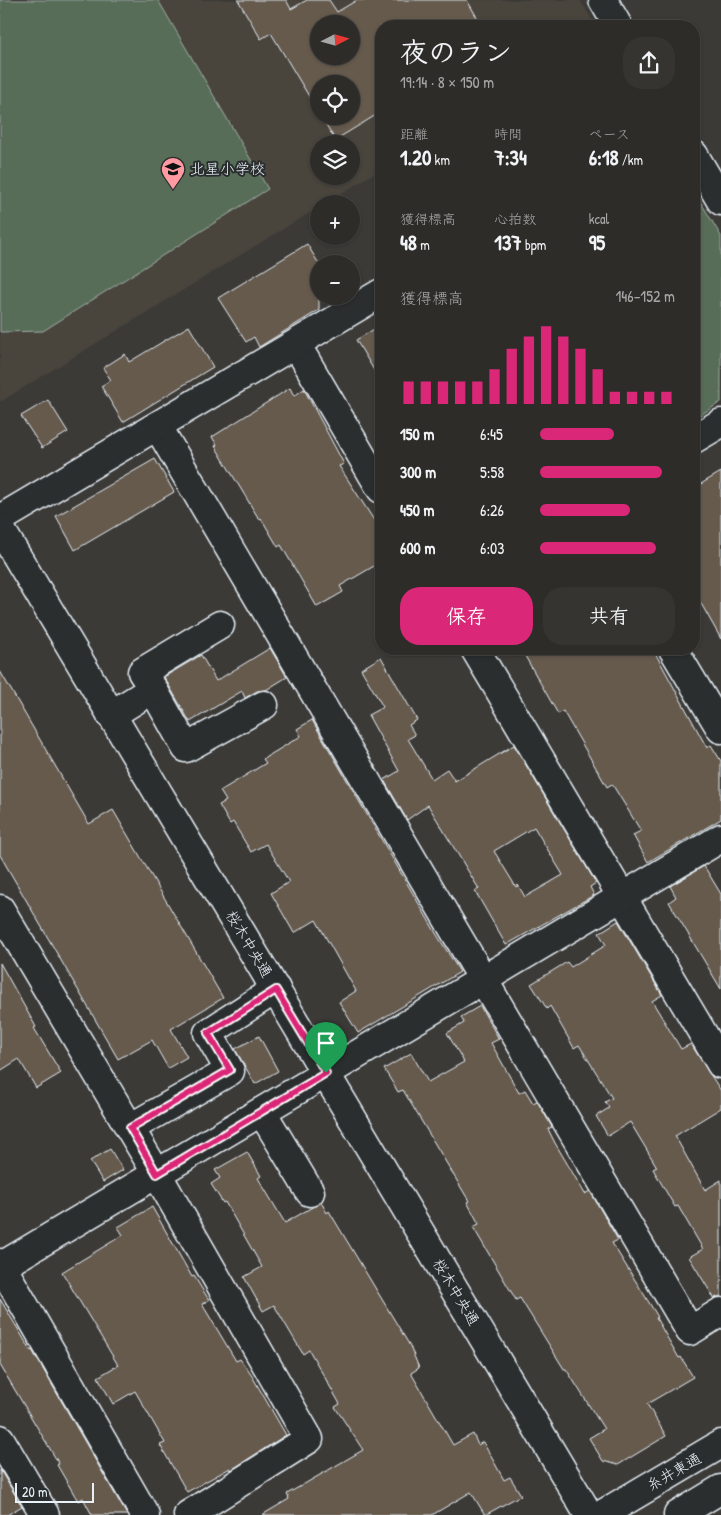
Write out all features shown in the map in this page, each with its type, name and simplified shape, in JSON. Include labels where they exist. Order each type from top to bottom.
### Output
[{"type":"street","points":[[603,0],[615,20]]},
{"type":"street","points":[[700,165],[721,201]]},
{"type":"street","points":[[0,519],[375,297]]},
{"type":"street","points":[[296,344],[375,479]]},
{"type":"street","points":[[700,436],[721,424]]},
{"type":"street","points":[[158,427],[690,1331],[721,1312]]},
{"type":"street","name":"桜木中央通","points":[[0,528],[589,1515]]},
{"type":"street","points":[[220,625],[142,672],[186,748],[264,705]]},
{"type":"street","points":[[479,655],[721,1064]]},
{"type":"street","points":[[677,655],[721,729]]},
{"type":"street","points":[[111,714],[153,689]]},
{"type":"street","points":[[145,1515],[0,1265],[262,1112],[721,838]]},
{"type":"street","points":[[0,909],[157,1174],[309,1439],[188,1515]]},
{"type":"street","points":[[130,1128],[230,1070],[208,1033],[276,990]]},
{"type":"street","points":[[262,1112],[310,1192]]},
{"type":"street","points":[[0,1439],[45,1515]]},
{"type":"street","name":"糸井東通","points":[[600,1515],[721,1444]]},
{"type":"street","points":[[678,1515],[721,1489]]},
{"type":"shaded area","name":"北星小学校","points":[[0,0],[580,0],[592,20],[375,20],[375,173],[360,182],[360,135],[310,135],[310,185],[355,185],[339,195],[310,195],[310,213],[0,402]]},
{"type":"green space","points":[[0,0],[158,0],[268,189],[43,331],[0,332]]},
{"type":"green space","points":[[700,201],[721,236],[721,402],[700,415]]},
{"type":"building","points":[[238,0],[286,0],[291,9],[307,0],[329,0],[337,12],[357,0],[467,0],[479,20],[375,20],[375,116],[360,125],[360,75],[310,75],[310,98],[271,33],[261,39]]},
{"type":"building","points":[[326,125],[360,125],[343,135],[332,135]]},
{"type":"building","points":[[307,244],[314,255],[310,255],[310,305],[319,305],[319,310],[259,347],[254,337],[246,342],[218,298]]},
{"type":"building","points":[[189,326],[213,367],[123,422],[101,386],[111,380],[103,368],[125,354],[129,362]]},
{"type":"building","points":[[375,329],[375,372],[356,340]]},
{"type":"building","points":[[290,388],[294,396],[304,389],[344,464],[339,466],[375,522],[375,566],[340,586],[343,592],[317,607],[281,545],[278,547],[261,518],[259,519],[215,446],[217,445],[212,437]]},
{"type":"building","points":[[48,400],[68,432],[42,448],[21,416]]},
{"type":"building","points":[[155,459],[174,492],[75,550],[56,516]]},
{"type":"building","points":[[721,472],[721,639],[700,602],[700,484]]},
{"type":"building","points":[[270,648],[287,677],[266,690],[257,691],[245,698],[242,691],[190,722],[164,677],[201,655],[216,681]]},
{"type":"building","points":[[524,655],[656,655],[707,748],[711,745],[721,761],[721,819],[648,862],[633,835],[641,831],[612,784],[607,787],[563,711],[558,714]]},
{"type":"building","points":[[381,657],[417,720],[409,725],[415,735],[408,739],[432,779],[447,769],[455,781],[514,745],[596,883],[590,887],[594,895],[506,945],[475,891],[479,889],[428,805],[407,820],[384,780],[399,771],[368,715],[383,707],[361,669]],"holes":[[[534,827],[563,875],[525,897],[518,885],[516,887],[494,851]]]},
{"type":"building","points":[[0,671],[89,824],[113,810],[223,998],[171,1029],[187,1057],[168,1068],[152,1040],[118,1059],[0,855]]},
{"type":"building","points":[[312,720],[460,972],[358,1033],[339,1002],[356,991],[316,920],[294,933],[271,893],[289,882],[266,844],[251,852],[233,822],[230,824],[219,805],[226,801],[220,791],[266,763],[263,759],[301,736],[297,729]]},
{"type":"building","points":[[704,866],[721,894],[721,989],[669,902],[676,897],[670,886]]},
{"type":"building","points":[[618,921],[662,995],[652,1001],[681,1049],[691,1044],[721,1091],[721,1108],[675,1136],[705,1190],[721,1180],[721,1296],[714,1298],[689,1257],[703,1249],[678,1206],[675,1207],[653,1169],[657,1167],[630,1122],[608,1136],[596,1116],[609,1108],[605,1102],[612,1098],[579,1045],[574,1048],[550,1006],[547,1009],[531,984],[567,962],[571,967],[606,945],[599,933]]},
{"type":"building","points":[[0,963],[36,1027],[34,1028],[61,1073],[36,1088],[19,1059],[0,1071]]},
{"type":"building","points":[[480,1006],[499,1039],[491,1043],[519,1093],[525,1090],[533,1103],[537,1101],[552,1127],[548,1129],[555,1143],[585,1194],[590,1191],[618,1240],[612,1243],[658,1317],[656,1318],[679,1358],[681,1357],[693,1377],[647,1404],[666,1436],[618,1465],[603,1461],[589,1438],[604,1429],[520,1298],[516,1300],[473,1227],[479,1224],[467,1202],[469,1201],[403,1090],[398,1092],[384,1069],[411,1053],[428,1082],[464,1062],[447,1033],[464,1023],[461,1017]]},
{"type":"building","points":[[259,1036],[278,1071],[255,1084],[235,1049]]},
{"type":"building","points":[[110,1149],[123,1170],[103,1182],[90,1161]]},
{"type":"building","points":[[247,1152],[261,1176],[258,1178],[285,1223],[321,1202],[327,1213],[329,1211],[410,1346],[419,1368],[411,1373],[453,1445],[473,1434],[478,1445],[483,1442],[504,1480],[510,1477],[521,1495],[485,1515],[471,1492],[432,1515],[262,1515],[289,1499],[287,1494],[363,1450],[335,1407],[340,1404],[309,1350],[303,1354],[274,1305],[263,1311],[244,1277],[262,1267],[225,1202],[223,1203],[211,1184],[220,1178],[215,1170]]},
{"type":"building","points":[[152,1207],[192,1277],[194,1276],[209,1300],[202,1304],[236,1361],[240,1359],[252,1376],[286,1435],[231,1470],[230,1468],[187,1492],[160,1445],[165,1443],[135,1391],[113,1404],[98,1377],[118,1365],[62,1272],[123,1235],[118,1227]]},
{"type":"building","points":[[0,1299],[32,1350],[127,1515],[92,1515],[83,1498],[78,1501],[57,1465],[59,1464],[0,1365]]},
{"type":"building","points":[[0,1470],[22,1506],[7,1515],[0,1515]]},
{"type":"place","name":"北星小学校","points":[[173,190]]},
{"type":"route","points":[[276,990],[326,1073],[157,1174],[130,1128],[230,1070],[208,1033],[276,990]]}]
